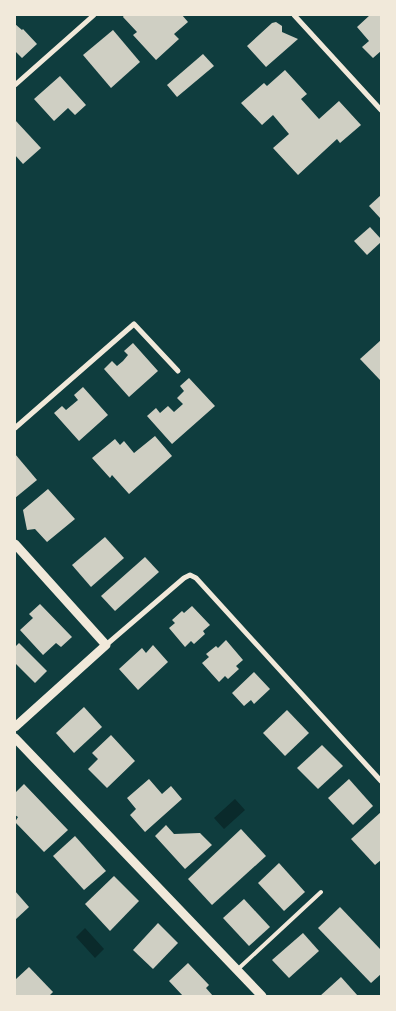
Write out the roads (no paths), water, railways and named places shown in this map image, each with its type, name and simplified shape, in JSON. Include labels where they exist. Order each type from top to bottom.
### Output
[{"type":"street","points":[[15,84],[94,15]]},
{"type":"street","points":[[294,15],[381,110]]},
{"type":"street","points":[[15,428],[134,324],[178,370]]},
{"type":"street","points":[[15,544],[106,645]]},
{"type":"street","points":[[15,727],[106,645],[184,578],[190,575],[196,578],[381,781]]},
{"type":"street","points":[[15,738],[262,996]]},
{"type":"lane","points":[[237,970],[321,892]]},
{"type":"water","points":[[235,799],[245,810],[224,829],[214,818]]},
{"type":"water","points":[[85,928],[104,949],[95,958],[76,937]]}]
